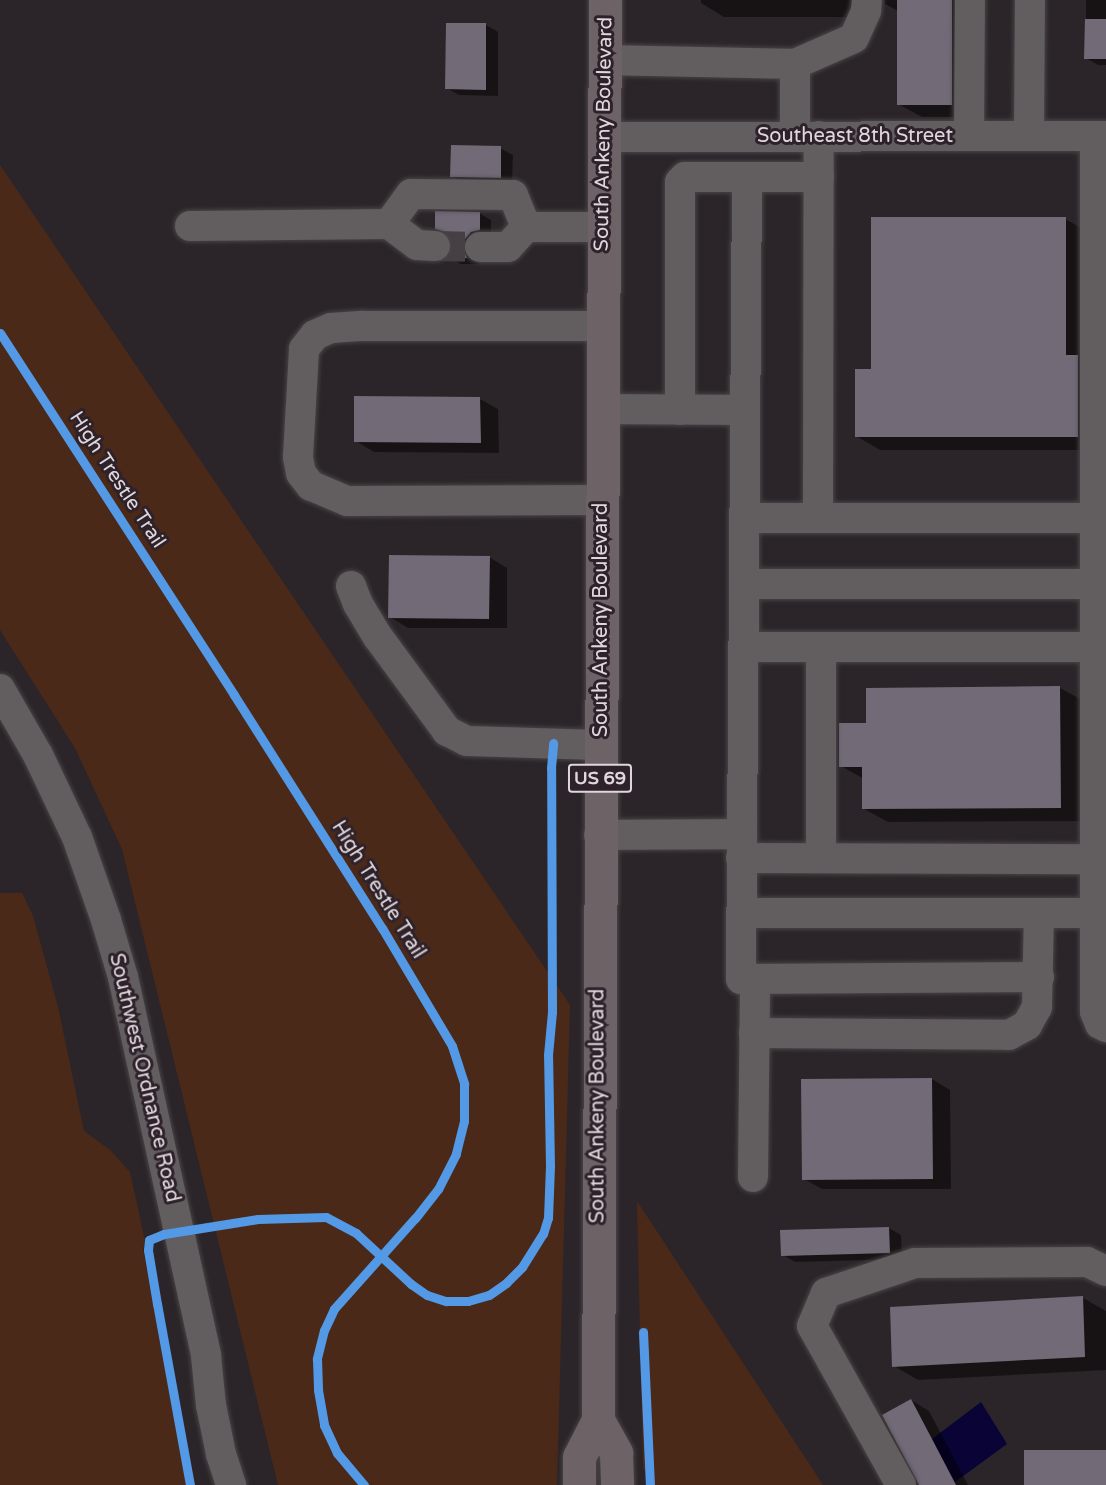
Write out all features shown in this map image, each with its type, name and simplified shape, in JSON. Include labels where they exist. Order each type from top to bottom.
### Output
[{"type":"main road","name":"South Ankeny Boulevard","points":[[579,1485],[579,1457],[598,1419],[599,835],[605,0]]},
{"type":"main road","name":"South Ankeny Boulevard","points":[[598,1419],[616,1453],[617,1485]]},
{"type":"street","points":[[605,60],[795,64],[854,38],[866,11],[867,0]]},
{"type":"street","points":[[969,135],[970,0]]},
{"type":"street","points":[[1029,135],[1030,0]]},
{"type":"street","points":[[795,64],[807,136],[819,177],[818,518]]},
{"type":"street","name":"Southeast 8th Street","points":[[604,136],[1101,136]]},
{"type":"street","points":[[1101,136],[1095,518],[1095,1012],[1100,1024],[1106,1027]]},
{"type":"street","points":[[680,410],[680,182],[685,177],[819,177]]},
{"type":"street","points":[[747,177],[741,979],[1039,977]]},
{"type":"street","points":[[389,224],[411,194],[513,195],[526,228]]},
{"type":"street","points":[[190,226],[389,224],[417,245],[435,246]]},
{"type":"street","points":[[480,247],[508,247],[526,228],[603,228]]},
{"type":"street","points":[[602,326],[331,328],[315,335],[304,349],[298,457],[301,473],[311,486],[347,501],[602,501]]},
{"type":"street","points":[[602,410],[745,410]]},
{"type":"street","points":[[744,518],[1095,518]]},
{"type":"street","points":[[744,584],[1095,584]]},
{"type":"street","points":[[351,586],[378,637],[447,731],[467,741],[600,745]]},
{"type":"street","points":[[743,646],[1095,646]]},
{"type":"street","points":[[820,646],[820,858]]},
{"type":"street","name":"Southwest Ordnance Road","points":[[0,689],[38,755],[78,837],[106,920],[128,1000],[206,1356],[211,1405],[221,1454],[231,1485]]},
{"type":"street","points":[[599,835],[742,846],[820,858],[1095,859]]},
{"type":"street","points":[[741,913],[1095,913]]},
{"type":"street","points":[[754,1033],[1009,1035],[1027,1025],[1037,1007],[1039,913]]},
{"type":"street","points":[[753,1177],[755,979]]},
{"type":"street","points":[[901,1485],[812,1326],[826,1293],[915,1263],[1087,1262],[1106,1271]]},
{"type":"shaded area","points":[[0,165],[570,1005],[557,1485],[278,1485],[122,849],[75,748],[0,630]]},
{"type":"shaded area","points":[[0,893],[22,893],[33,916],[58,1007],[84,1131],[110,1150],[130,1172],[145,1241],[143,1249],[186,1485],[0,1485]]},
{"type":"shaded area","points":[[637,1201],[823,1485],[654,1485],[643,1468]]},
{"type":"shaded area","points":[[981,1402],[1007,1444],[955,1482],[932,1439]]},
{"type":"building","points":[[897,0],[952,0],[952,105],[897,105]]},
{"type":"building","points":[[1085,19],[1106,19],[1106,59],[1084,59]]},
{"type":"building","points":[[446,23],[486,23],[486,90],[445,89]]},
{"type":"building","points":[[451,145],[501,146],[501,178],[450,177]]},
{"type":"building","points":[[435,211],[480,212],[480,230],[471,232],[465,239],[463,248],[467,258],[447,258],[452,248],[451,239],[445,232],[435,229]]},
{"type":"building","points":[[871,217],[1066,217],[1066,355],[1078,355],[1078,437],[855,437],[855,369],[871,369]]},
{"type":"building","points":[[354,396],[480,397],[481,443],[354,442]]},
{"type":"building","points":[[389,555],[490,556],[489,619],[388,618]]},
{"type":"building","points":[[1060,686],[1061,808],[862,809],[862,767],[839,767],[839,723],[866,723],[866,688]]},
{"type":"building","points":[[932,1078],[933,1179],[802,1180],[801,1079]]},
{"type":"building","points":[[889,1227],[890,1253],[781,1256],[780,1230]]},
{"type":"building","points":[[1083,1296],[1085,1357],[892,1367],[890,1307]]},
{"type":"building","points":[[911,1399],[956,1485],[919,1485],[882,1415]]},
{"type":"building","points":[[1024,1450],[1106,1450],[1106,1485],[1024,1485]]},
{"type":"tunnel","points":[[435,246],[480,247]]},
{"type":"cycle path","name":"High Trestle Trail","points":[[0,333],[382,928],[452,1046],[464,1084],[464,1121],[456,1154],[438,1189],[334,1309],[324,1330],[317,1359],[318,1390],[324,1425],[337,1453],[364,1485]]},
{"type":"cycle path","points":[[190,1485],[157,1304],[148,1250],[149,1240],[164,1234],[258,1219],[326,1217],[356,1233],[411,1284],[427,1295],[446,1301],[468,1301],[489,1295],[506,1283],[522,1267],[543,1234],[548,1218],[550,1166],[548,1055],[552,1012],[551,768],[553,743]]},
{"type":"cycle path","points":[[643,1332],[650,1485]]}]
